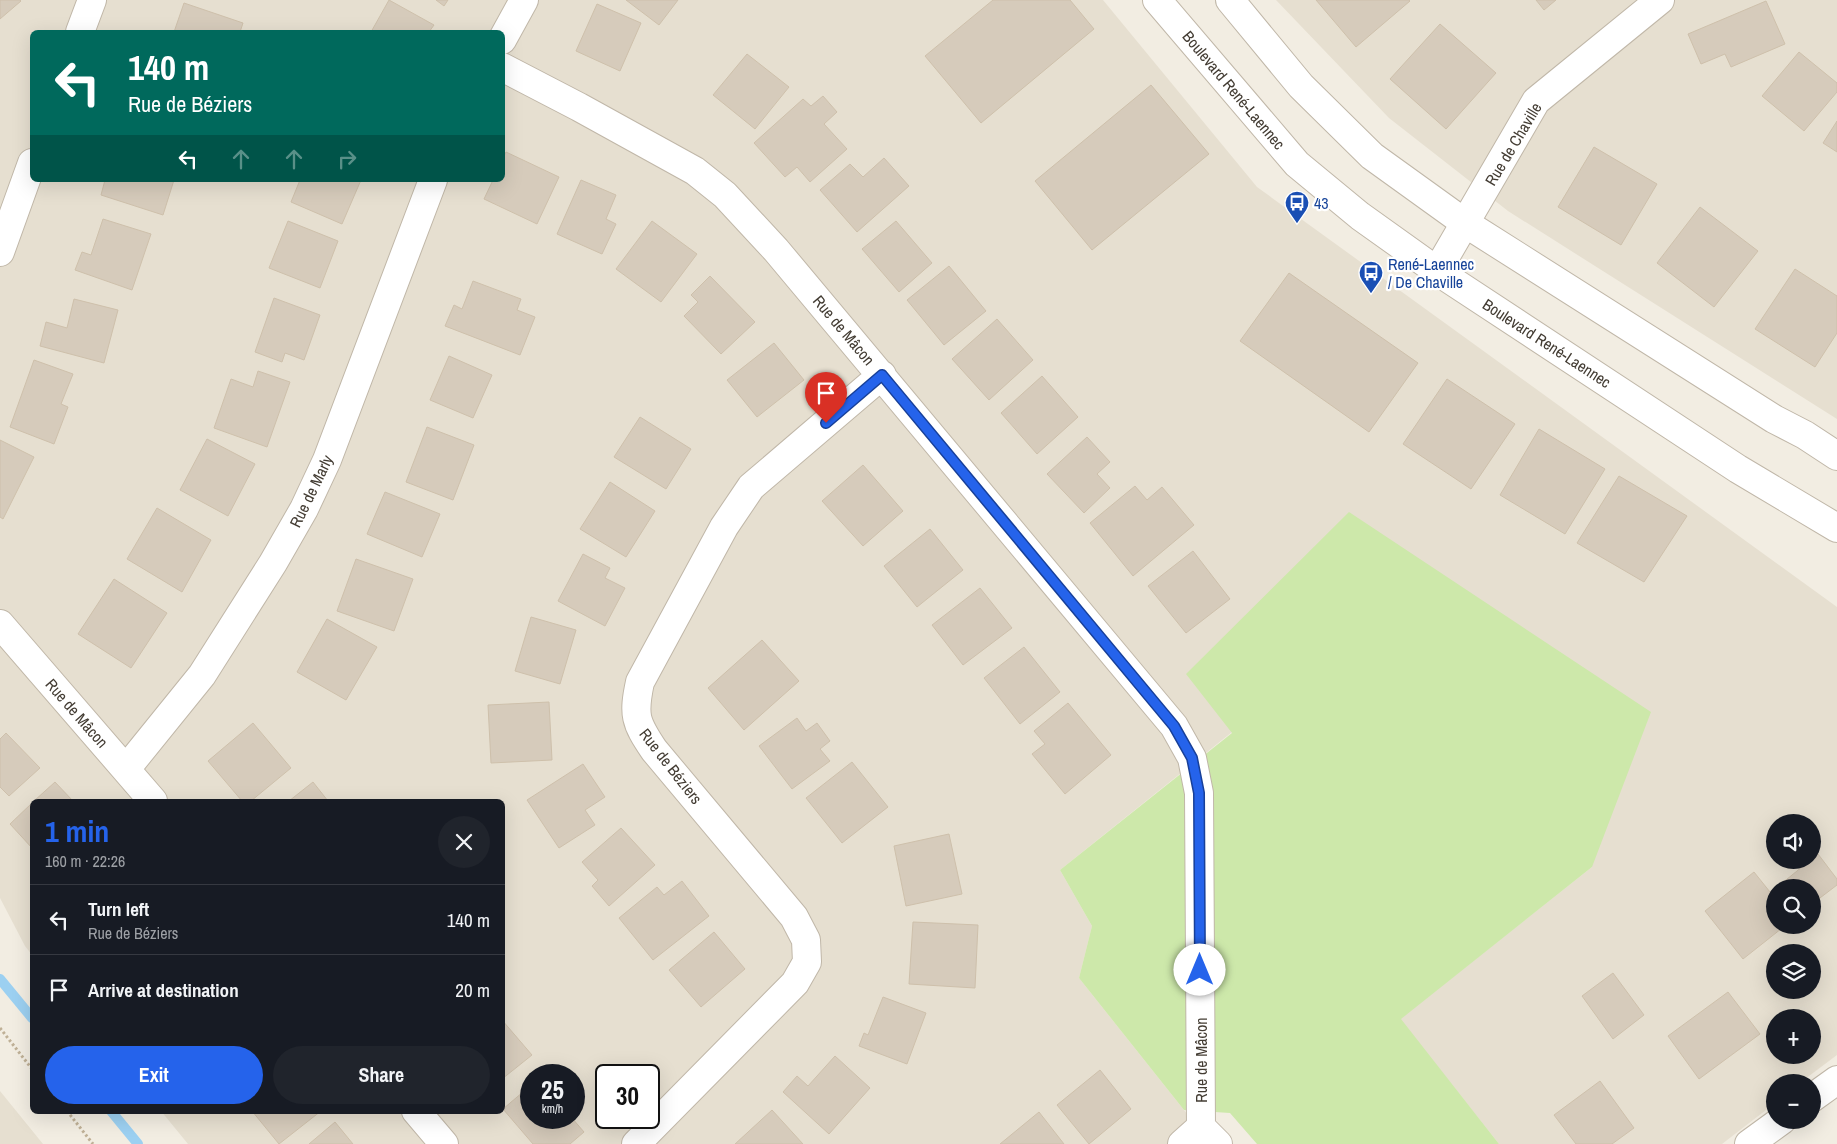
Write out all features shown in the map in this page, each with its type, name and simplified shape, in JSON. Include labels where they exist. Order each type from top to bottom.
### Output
[{"type":"street","points":[[81,30],[92,0]]},
{"type":"street","points":[[505,35],[524,0]]},
{"type":"street","name":"Boulevard René-Laennec","points":[[1157,0],[1297,164],[1360,216],[1436,271],[1738,469],[1837,528]]},
{"type":"street","points":[[1230,0],[1301,86],[1372,156],[1465,223],[1774,419],[1805,435],[1837,456]]},
{"type":"street","name":"Rue de Chaville","points":[[1436,271],[1536,101],[1660,0]]},
{"type":"street","name":"Rue de Mâcon","points":[[505,69],[579,106],[695,171],[725,196],[776,250],[882,375],[1174,726],[1192,758],[1199,793],[1200,1138]]},
{"type":"street","points":[[0,252],[30,169]]},
{"type":"street","name":"Rue de Marly","points":[[126,768],[202,674],[273,563],[304,509],[327,460],[432,182]]},
{"type":"street","name":"Rue de Béziers","points":[[636,1144],[795,983],[807,962],[806,940],[794,917],[654,750],[640,728],[635,705],[640,682],[724,527],[751,487],[882,375]]},
{"type":"street","name":"Rue de Mâcon","points":[[0,624],[152,799]]},
{"type":"street","points":[[1821,1092],[1837,1080]]},
{"type":"street","points":[[419,1114],[444,1144]]},
{"type":"street","points":[[1749,1144],[1770,1129]]},
{"type":"path","points":[[0,1028],[30,1066]]},
{"type":"path","points":[[69,1114],[93,1144]]},
{"type":"shaded area","points":[[0,0],[1103,0],[1257,187],[1837,607],[1837,1055],[1812,1074],[1766,1074],[1766,1110],[1722,1144],[1499,1144],[1400,1019],[1592,867],[1232,732],[1060,870],[1092,926],[1079,978],[1211,1144],[188,1144],[163,1114],[505,1114],[505,799],[30,799],[30,952],[0,898]]},
{"type":"shaded area","points":[[1276,0],[1837,0],[1837,419],[1508,211],[1389,118]]},
{"type":"shaded area","points":[[0,1091],[43,1144],[0,1144]]},
{"type":"green space","points":[[1349,512],[1651,712],[1592,867],[1401,1019],[1499,1144],[1257,1144],[1230,1113],[1184,1110],[1079,978],[1092,926],[1060,870],[1232,733],[1186,674]]},
{"type":"building","points":[[0,0],[20,0],[21,1],[0,19]]},
{"type":"building","points":[[389,0],[434,25],[430,30],[372,30]]},
{"type":"building","points":[[436,0],[448,0],[444,6]]},
{"type":"building","points":[[626,0],[678,0],[659,25]]},
{"type":"building","points":[[993,0],[1070,0],[1094,29],[981,123],[925,56]]},
{"type":"building","points":[[1316,0],[1409,0],[1410,1],[1356,47]]},
{"type":"building","points":[[1536,0],[1556,0],[1544,10]]},
{"type":"building","points":[[1766,1],[1785,44],[1731,67],[1725,54],[1701,64],[1688,34]]},
{"type":"building","points":[[184,3],[243,23],[241,30],[175,30]]},
{"type":"building","points":[[597,4],[641,23],[620,71],[576,51]]},
{"type":"building","points":[[1440,24],[1496,73],[1446,129],[1390,79]]},
{"type":"building","points":[[1799,52],[1837,83],[1837,92],[1804,131],[1762,96]]},
{"type":"building","points":[[747,54],[789,87],[755,129],[713,95]]},
{"type":"building","points":[[1151,85],[1209,154],[1092,250],[1035,181]]},
{"type":"building","points":[[823,96],[837,112],[824,124],[847,149],[810,182],[797,167],[785,177],[754,143],[803,99],[811,106]]},
{"type":"building","points":[[1837,121],[1837,152],[1823,143]]},
{"type":"building","points":[[1594,147],[1657,184],[1621,245],[1558,207]]},
{"type":"building","points":[[506,152],[559,177],[537,224],[484,199],[492,182],[505,182]]},
{"type":"building","points":[[884,158],[909,186],[857,232],[820,190],[850,164],[863,177]]},
{"type":"building","points":[[581,180],[616,195],[606,219],[616,224],[602,254],[557,234]]},
{"type":"building","points":[[104,182],[173,182],[163,215],[101,195]]},
{"type":"building","points":[[299,182],[360,182],[342,224],[291,202]]},
{"type":"building","points":[[1700,207],[1758,251],[1714,307],[1657,263]]},
{"type":"building","points":[[103,219],[151,234],[132,290],[75,270],[82,252],[91,255]]},
{"type":"building","points":[[288,221],[338,241],[320,288],[269,268]]},
{"type":"building","points":[[652,221],[697,254],[661,302],[616,269]]},
{"type":"building","points":[[896,221],[932,263],[899,292],[862,249]]},
{"type":"building","points":[[949,266],[986,311],[944,345],[907,300]]},
{"type":"building","points":[[1795,269],[1837,296],[1837,333],[1815,367],[1755,329]]},
{"type":"building","points":[[1289,273],[1418,363],[1369,432],[1240,341]]},
{"type":"building","points":[[710,276],[755,322],[721,354],[684,316],[698,302],[691,295]]},
{"type":"building","points":[[473,281],[521,299],[517,310],[535,317],[520,355],[445,326],[454,305],[462,309]]},
{"type":"building","points":[[274,298],[320,315],[304,360],[285,353],[282,362],[255,352]]},
{"type":"building","points":[[74,299],[118,310],[104,363],[40,346],[46,322],[67,328]]},
{"type":"building","points":[[997,319],[1033,360],[989,400],[952,359]]},
{"type":"building","points":[[774,343],[804,380],[757,417],[727,380]]},
{"type":"building","points":[[449,356],[492,375],[473,418],[430,400]]},
{"type":"building","points":[[34,360],[73,374],[61,404],[68,407],[54,444],[10,427]]},
{"type":"building","points":[[258,371],[290,382],[267,447],[214,428],[231,379],[253,387]]},
{"type":"building","points":[[1042,376],[1078,417],[1037,454],[1001,413]]},
{"type":"building","points":[[1447,379],[1515,424],[1471,489],[1403,444]]},
{"type":"building","points":[[640,417],[691,449],[666,489],[614,457]]},
{"type":"building","points":[[427,427],[474,445],[453,500],[406,482]]},
{"type":"building","points":[[1539,429],[1605,469],[1565,534],[1500,495]]},
{"type":"building","points":[[1087,437],[1110,462],[1097,474],[1110,488],[1084,513],[1047,474]]},
{"type":"building","points":[[207,439],[255,464],[228,516],[180,490]]},
{"type":"building","points":[[0,440],[34,457],[3,519],[0,517]]},
{"type":"building","points":[[863,465],[903,511],[863,546],[822,501]]},
{"type":"building","points":[[1619,476],[1687,516],[1644,582],[1577,543]]},
{"type":"building","points":[[610,482],[655,511],[626,557],[580,529]]},
{"type":"building","points":[[1135,486],[1147,500],[1162,487],[1194,525],[1133,576],[1090,523]]},
{"type":"building","points":[[385,492],[440,514],[422,557],[367,534]]},
{"type":"building","points":[[157,508],[211,540],[182,592],[127,559]]},
{"type":"building","points":[[930,529],[963,570],[917,607],[884,566]]},
{"type":"building","points":[[1193,551],[1230,599],[1186,633],[1148,586]]},
{"type":"building","points":[[583,554],[610,568],[605,578],[625,588],[605,626],[558,601]]},
{"type":"building","points":[[356,559],[413,579],[394,631],[337,611]]},
{"type":"building","points":[[114,579],[167,613],[131,668],[78,634]]},
{"type":"building","points":[[980,588],[1012,628],[963,665],[932,625]]},
{"type":"building","points":[[531,617],[576,630],[560,684],[515,671]]},
{"type":"building","points":[[327,619],[377,647],[346,700],[297,672]]},
{"type":"building","points":[[762,640],[799,681],[744,730],[708,688]]},
{"type":"building","points":[[1024,647],[1060,692],[1020,724],[984,678]]},
{"type":"building","points":[[549,702],[552,760],[491,763],[488,705]]},
{"type":"building","points":[[1068,703],[1111,755],[1065,794],[1032,754],[1045,744],[1034,731]]},
{"type":"building","points":[[797,718],[806,731],[817,723],[830,741],[820,749],[830,761],[792,789],[759,746]]},
{"type":"building","points":[[253,723],[291,768],[253,799],[240,799],[208,761]]},
{"type":"building","points":[[6,733],[40,768],[9,796],[0,787],[0,739]]},
{"type":"building","points":[[852,762],[888,807],[842,843],[806,798]]},
{"type":"building","points":[[583,764],[605,797],[585,810],[595,825],[559,848],[527,800]]},
{"type":"building","points":[[55,782],[71,799],[36,799]]},
{"type":"building","points":[[313,782],[326,799],[292,799]]},
{"type":"building","points":[[30,805],[30,846],[10,824]]},
{"type":"building","points":[[621,828],[655,865],[609,906],[592,886],[598,880],[582,862]]},
{"type":"building","points":[[949,834],[962,894],[906,906],[894,846]]},
{"type":"building","points":[[1821,858],[1837,879],[1837,885],[1821,897],[1821,879],[1787,879],[1799,869],[1821,869]]},
{"type":"building","points":[[1754,872],[1766,887],[1766,934],[1775,934],[1743,959],[1705,911]]},
{"type":"building","points":[[682,881],[709,916],[653,960],[619,918],[657,887],[664,895]]},
{"type":"building","points":[[913,922],[978,925],[975,988],[909,984]]},
{"type":"building","points":[[714,932],[745,969],[701,1007],[669,970]]},
{"type":"building","points":[[1613,973],[1644,1015],[1613,1039],[1582,996]]},
{"type":"building","points":[[1728,992],[1760,1034],[1699,1079],[1668,1036]]},
{"type":"building","points":[[883,997],[926,1013],[907,1064],[859,1046],[864,1033],[868,1035]]},
{"type":"building","points":[[505,1024],[532,1055],[505,1077]]},
{"type":"building","points":[[835,1056],[870,1088],[829,1134],[783,1092],[797,1076],[808,1086]]},
{"type":"building","points":[[1100,1070],[1131,1109],[1089,1144],[1057,1105]]},
{"type":"building","points":[[1600,1081],[1634,1128],[1612,1144],[1576,1144],[1554,1115]]},
{"type":"building","points":[[520,1095],[520,1129],[505,1111],[505,1107]]},
{"type":"building","points":[[772,1110],[803,1144],[735,1144]]},
{"type":"building","points":[[1039,1112],[1064,1144],[1000,1144]]},
{"type":"building","points":[[254,1114],[317,1114],[279,1144]]},
{"type":"building","points":[[335,1122],[353,1144],[309,1144]]},
{"type":"building","points":[[520,1129],[581,1129],[584,1132],[570,1144],[533,1144]]},
{"type":"waterway","points":[[0,979],[30,1016]]},
{"type":"waterway","points":[[113,1114],[138,1144]]},
{"type":"place","name":"43","points":[[1297,224]]},
{"type":"place","name":"René-Laennec / De Chaville","points":[[1371,294]]},
{"type":"route","points":[[826,423],[882,375],[1174,726],[1192,758],[1199,793],[1200,970]]}]
